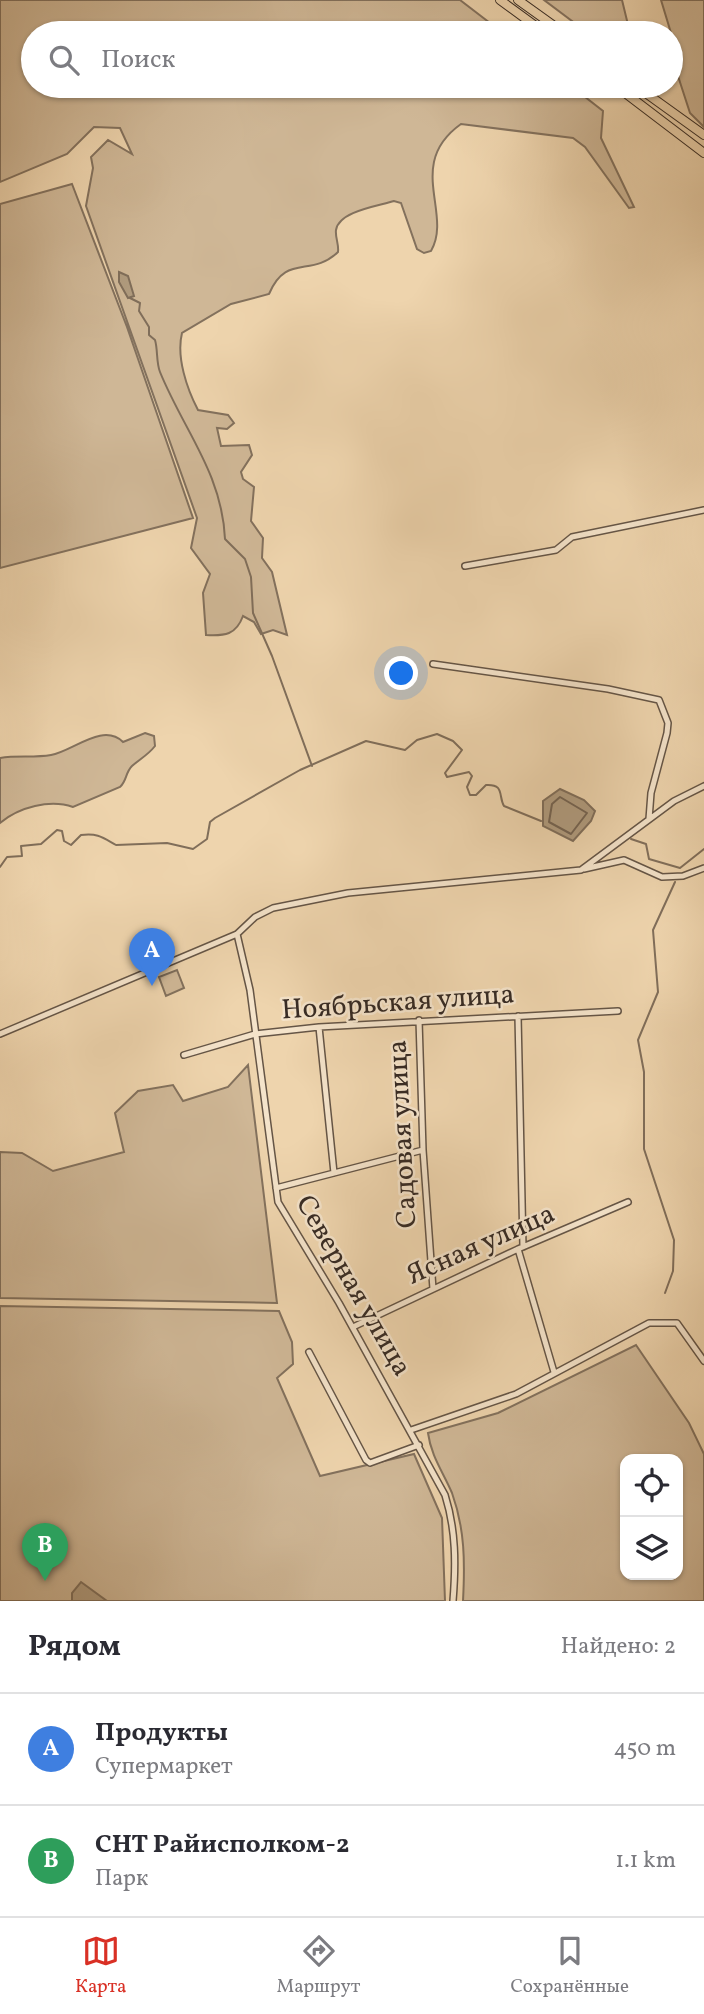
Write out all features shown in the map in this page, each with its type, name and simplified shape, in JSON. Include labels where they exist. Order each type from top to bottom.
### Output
[{"type":"main road","points":[[500,0],[529,21]]},
{"type":"main road","points":[[517,0],[547,21]]},
{"type":"main road","points":[[631,98],[704,153]]},
{"type":"main road","points":[[653,98],[704,135]]},
{"type":"street","points":[[465,566],[556,550],[572,537],[704,510]]},
{"type":"street","points":[[433,664],[608,689],[660,700],[668,723],[651,793],[649,819]]},
{"type":"street","points":[[581,870],[674,801],[704,786]]},
{"type":"street","points":[[0,1034],[237,934],[255,917],[273,908],[348,893],[581,870],[624,860],[662,877],[683,876],[704,868]]},
{"type":"street","name":"Северная улица","points":[[237,934],[250,990],[278,1202],[353,1327],[419,1445]]},
{"type":"street","name":"Ноябрьская улица","points":[[184,1055],[255,1034],[319,1027],[618,1011]]},
{"type":"street","points":[[518,1016],[521,1248],[554,1372]]},
{"type":"street","name":"Садовая улица","points":[[419,1020],[423,1150],[433,1289]]},
{"type":"street","points":[[319,1027],[334,1173]]},
{"type":"street","points":[[276,1188],[423,1150]]},
{"type":"street","name":"Ясная улица","points":[[353,1327],[521,1248],[628,1202]]},
{"type":"street","points":[[411,1430],[516,1394],[649,1323],[677,1323],[704,1361]]},
{"type":"street","points":[[309,1352],[366,1460],[370,1463],[382,1461],[419,1445],[452,1517],[456,1563],[453,1601]]},
{"type":"shaded area","points":[[0,0],[460,0],[487,21],[21,21],[21,98],[586,98],[603,111],[601,138],[634,207],[629,208],[585,147],[573,138],[461,124],[445,139],[436,155],[433,188],[437,221],[431,251],[424,253],[417,249],[401,203],[394,201],[360,210],[344,218],[339,224],[336,230],[338,252],[328,260],[283,274],[269,294],[231,304],[182,333],[180,352],[184,373],[198,410],[228,415],[234,423],[227,429],[217,428],[221,446],[249,445],[252,455],[241,472],[243,479],[254,487],[251,521],[263,538],[262,558],[272,572],[287,635],[273,630],[261,634],[254,622],[243,616],[233,631],[206,635],[203,593],[210,574],[191,548],[197,518],[86,206],[93,168],[91,157],[108,140],[132,154],[120,128],[94,127],[67,154],[0,182]]},
{"type":"shaded area","points":[[544,0],[622,0],[627,21],[572,21]]},
{"type":"shaded area","points":[[661,0],[704,0],[704,127],[690,113],[683,91],[683,21],[667,21]]},
{"type":"shaded area","points":[[72,184],[127,327],[193,518],[0,568],[0,204]]},
{"type":"shaded area","points":[[145,733],[154,736],[155,746],[132,766],[120,787],[73,807],[45,804],[25,809],[0,823],[0,758],[51,755],[97,736],[115,737],[123,742]]},
{"type":"shaded area","points":[[177,970],[184,988],[166,996],[159,977]]},
{"type":"shaded area","points":[[248,1065],[277,1303],[0,1298],[0,1152],[22,1153],[53,1171],[124,1152],[115,1113],[138,1091],[173,1085],[183,1101],[228,1087]]},
{"type":"shaded area","points":[[0,1306],[279,1311],[292,1342],[293,1364],[277,1378],[320,1476],[414,1454],[442,1518],[445,1601],[0,1601]]},
{"type":"shaded area","points":[[636,1345],[689,1423],[704,1454],[704,1601],[463,1601],[462,1533],[452,1493],[435,1457],[428,1433],[498,1413]]},
{"type":"water","points":[[119,272],[128,276],[134,296],[128,298],[119,282]]},
{"type":"water","points":[[560,789],[584,800],[595,811],[591,821],[573,841],[543,826],[543,801]]},
{"type":"water","points":[[81,1582],[107,1601],[72,1601],[72,1593]]},
{"type":"waterway","points":[[130,298],[140,303],[139,311],[149,327],[149,335],[155,340],[160,372],[217,493],[225,539],[245,559],[251,577],[253,613],[272,656],[312,766]]},
{"type":"waterway","points":[[0,867],[7,857],[22,856],[21,846],[41,844],[57,830],[62,831],[64,841],[71,845],[81,835],[96,835],[116,845],[167,843],[193,849],[207,839],[210,822],[215,818],[300,770],[366,741],[405,750],[417,740],[437,734],[453,741],[462,750],[445,773],[447,777],[469,772],[472,776],[467,787],[470,795],[476,795],[486,785],[496,786],[504,806],[541,821]]},
{"type":"waterway","points":[[631,839],[646,844],[649,859],[680,868],[704,849]]},
{"type":"waterway","points":[[665,1293],[673,1271],[674,1240],[644,1149],[644,1072],[638,1040],[658,992],[653,930],[675,882]]},
{"type":"place","name":"Продукты","points":[[152,986]]},
{"type":"place","name":"СНТ Райисполком-2","points":[[45,1581]]}]
